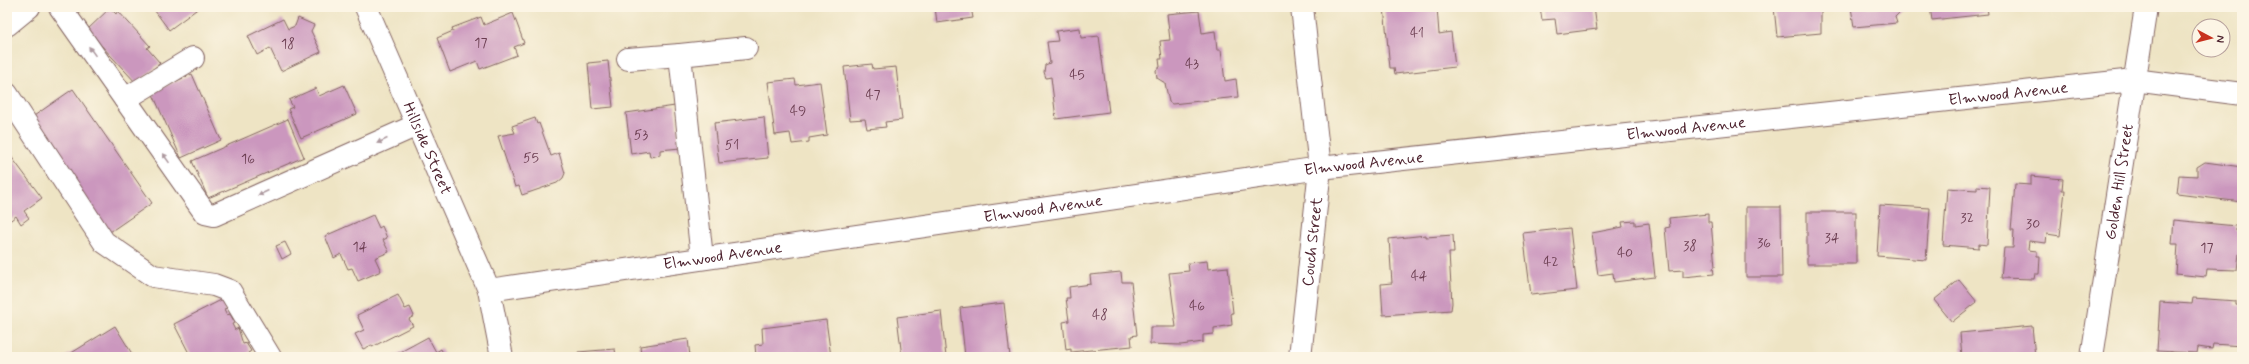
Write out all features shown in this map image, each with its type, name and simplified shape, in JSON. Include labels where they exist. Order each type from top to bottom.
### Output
[{"type":"street","points":[[7,25],[29,7]]},
{"type":"street","points":[[60,7],[205,213],[208,215],[214,215],[417,125]]},
{"type":"street","name":"Hillside Street","points":[[366,7],[489,290],[502,357]]},
{"type":"street","name":"Couch Street","points":[[1300,357],[1320,168],[1302,7]]},
{"type":"street","name":"Golden Hill Street","points":[[2092,357],[2146,7]]},
{"type":"street","points":[[628,59],[746,48]]},
{"type":"street","points":[[680,55],[702,258]]},
{"type":"street","points":[[125,99],[193,58]]},
{"type":"street","name":"Elmwood Avenue","points":[[489,290],[1320,168],[2134,80],[2242,94]]},
{"type":"street","points":[[7,94],[104,242],[153,276],[214,285],[230,291],[270,357]]},
{"type":"building","points":[[152,7],[200,7],[169,30]]},
{"type":"building","points":[[935,7],[971,7],[973,18],[937,23]]},
{"type":"building","points":[[1384,7],[1437,7],[1439,34],[1451,32],[1455,67],[1395,74],[1394,68],[1390,68]]},
{"type":"building","points":[[1540,7],[1594,7],[1597,29],[1557,34],[1555,19],[1542,20]]},
{"type":"building","points":[[1774,7],[1821,7],[1821,33],[1777,37]]},
{"type":"building","points":[[1851,7],[1905,7],[1895,17],[1897,23],[1854,27]]},
{"type":"building","points":[[1930,7],[1987,7],[1988,14],[1932,20]]},
{"type":"building","points":[[2030,7],[2041,7],[2041,8],[2030,9]]},
{"type":"building","points":[[110,8],[116,14],[118,11],[150,46],[147,48],[160,63],[137,84],[87,30]]},
{"type":"building","points":[[1199,11],[1202,33],[1215,31],[1217,50],[1221,50],[1225,81],[1236,79],[1238,97],[1172,104],[1169,102],[1165,83],[1157,78],[1156,70],[1160,67],[1159,59],[1162,59],[1160,41],[1170,40],[1167,14]]},
{"type":"building","points":[[513,13],[524,43],[514,47],[517,55],[480,69],[477,61],[450,72],[437,38],[453,31],[452,28],[481,17],[484,25]]},
{"type":"building","points":[[298,18],[314,25],[311,31],[321,52],[281,71],[270,48],[257,55],[248,36],[283,19],[288,29],[295,26]]},
{"type":"building","points":[[1080,28],[1081,38],[1099,36],[1109,112],[1056,119],[1051,77],[1046,78],[1044,72],[1045,65],[1050,63],[1047,42],[1058,41],[1056,31]]},
{"type":"building","points":[[608,61],[613,107],[592,109],[588,63]]},
{"type":"building","points":[[872,64],[873,69],[896,67],[902,120],[885,122],[886,127],[867,129],[865,119],[850,120],[844,67]]},
{"type":"building","points":[[192,74],[221,140],[181,158],[152,92]]},
{"type":"building","points":[[795,79],[796,85],[820,82],[827,135],[809,138],[809,142],[792,144],[790,133],[775,135],[768,82]]},
{"type":"building","points":[[344,85],[357,114],[301,138],[288,109],[293,107],[289,100],[316,88],[319,96]]},
{"type":"building","points":[[73,89],[152,203],[107,234],[31,118]]},
{"type":"building","points":[[675,106],[680,148],[660,150],[660,155],[650,157],[649,151],[631,154],[626,113]]},
{"type":"building","points":[[764,117],[768,158],[719,163],[714,123]]},
{"type":"building","points":[[535,118],[537,124],[539,123],[551,156],[559,153],[565,173],[563,178],[557,183],[522,195],[519,186],[515,187],[498,136],[515,133],[512,126]]},
{"type":"building","points":[[288,119],[304,157],[208,198],[192,161]]},
{"type":"building","points":[[10,155],[42,198],[24,211],[29,218],[21,224],[16,216],[7,223],[7,158]]},
{"type":"building","points":[[2205,162],[2242,167],[2242,202],[2177,194],[2179,175],[2197,176],[2197,167]]},
{"type":"building","points":[[2031,176],[2063,179],[2062,190],[2065,190],[2060,236],[2047,234],[2046,243],[2029,241],[2028,250],[2037,251],[2037,256],[2040,256],[2039,274],[2035,274],[2034,279],[2001,278],[2004,248],[2013,248],[2014,230],[2011,230],[2015,184],[2031,185]]},
{"type":"building","points":[[1977,186],[1990,187],[1987,245],[1979,244],[1979,248],[1943,245],[1947,188],[1977,190]]},
{"type":"building","points":[[1880,205],[1930,208],[1926,260],[1877,256]]},
{"type":"building","points":[[1746,207],[1781,207],[1782,277],[1746,277]]},
{"type":"building","points":[[1807,212],[1856,212],[1856,264],[1807,264]]},
{"type":"building","points":[[1708,214],[1708,222],[1711,222],[1715,267],[1713,268],[1714,274],[1683,277],[1683,270],[1669,271],[1665,228],[1670,227],[1669,218]]},
{"type":"building","points":[[373,215],[379,228],[382,226],[387,238],[383,240],[389,252],[375,258],[381,271],[358,281],[352,268],[348,269],[341,254],[334,258],[325,236]]},
{"type":"building","points":[[2174,220],[2236,226],[2236,231],[2242,231],[2242,254],[2239,254],[2237,270],[2207,269],[2206,277],[2176,274],[2178,244],[2172,244]]},
{"type":"building","points":[[1635,221],[1635,225],[1649,223],[1655,277],[1614,282],[1613,273],[1598,275],[1592,233],[1623,227],[1622,222]]},
{"type":"building","points":[[1570,228],[1577,290],[1531,295],[1523,233]]},
{"type":"building","points":[[1426,235],[1426,237],[1453,235],[1454,253],[1449,253],[1452,303],[1451,310],[1383,315],[1381,284],[1392,283],[1389,239]]},
{"type":"building","points":[[285,242],[291,254],[282,259],[276,246]]},
{"type":"building","points":[[1207,261],[1208,269],[1228,267],[1233,313],[1231,313],[1232,325],[1214,328],[1214,334],[1203,335],[1203,342],[1181,345],[1150,344],[1150,327],[1176,327],[1169,273],[1189,271],[1188,263]]},
{"type":"building","points":[[1121,272],[1122,282],[1131,282],[1137,335],[1131,336],[1132,346],[1071,352],[1071,349],[1066,350],[1063,322],[1069,321],[1066,298],[1070,298],[1069,287],[1091,284],[1090,275]]},
{"type":"building","points":[[1959,280],[1977,302],[1952,322],[1934,300]]},
{"type":"building","points":[[398,295],[405,309],[410,307],[414,316],[409,319],[413,326],[372,347],[372,345],[363,349],[355,334],[364,330],[357,315]]},
{"type":"building","points":[[2193,298],[2236,301],[2236,305],[2242,306],[2242,346],[2213,344],[2212,349],[2198,347],[2197,353],[2157,351],[2160,302],[2192,304]]},
{"type":"building","points":[[223,299],[228,308],[224,309],[227,315],[230,314],[235,323],[232,324],[235,330],[238,328],[243,344],[246,343],[251,351],[248,353],[250,357],[191,357],[174,324]]},
{"type":"building","points":[[1004,303],[1010,357],[965,357],[960,308]]},
{"type":"building","points":[[941,311],[946,357],[902,357],[897,317]]},
{"type":"building","points":[[826,320],[831,357],[756,357],[755,345],[763,344],[762,328]]},
{"type":"building","points":[[115,326],[134,357],[65,357]]},
{"type":"building","points":[[2032,326],[2035,357],[1962,357],[1960,333]]},
{"type":"building","points":[[428,337],[436,352],[441,349],[445,357],[391,357]]},
{"type":"building","points":[[688,339],[690,357],[641,357],[640,346]]},
{"type":"building","points":[[615,349],[616,357],[578,357],[578,352]]}]
